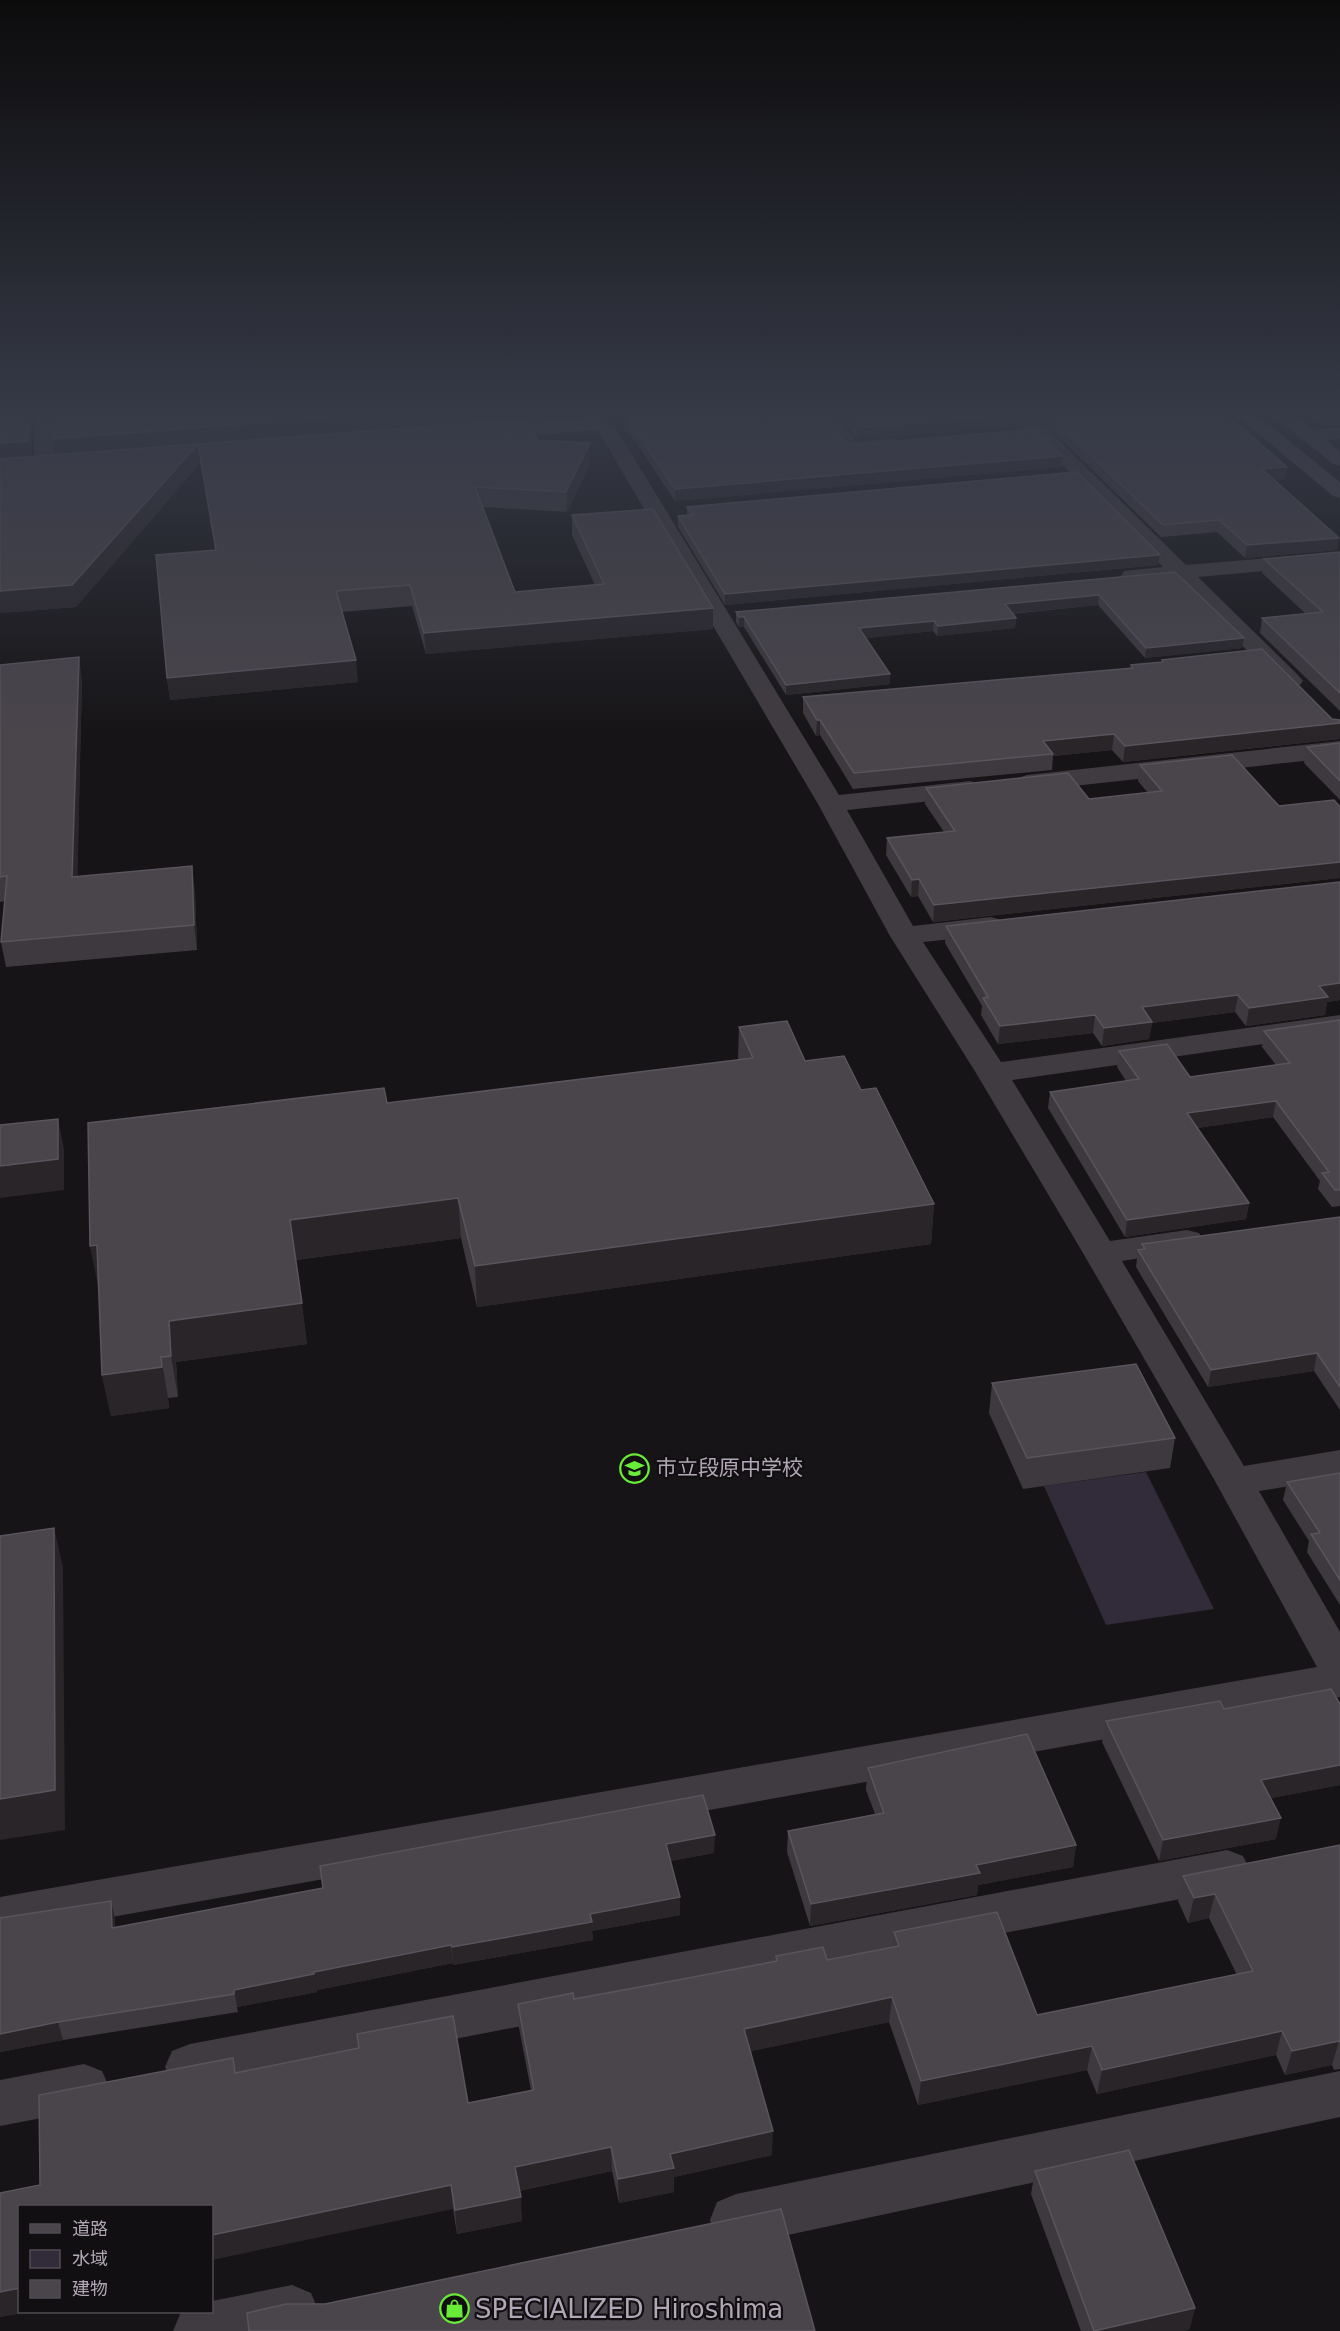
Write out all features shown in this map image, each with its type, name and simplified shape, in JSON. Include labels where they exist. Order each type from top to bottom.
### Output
[{"type":"street","points":[[674,519],[785,705],[831,804],[904,936],[992,1073],[1100,1253],[1234,1481],[1340,1670]]},
{"type":"street","points":[[1126,519],[1179,572],[1251,656],[1306,696]]},
{"type":"street","points":[[1108,578],[1340,558]]},
{"type":"street","points":[[831,804],[1340,749]]},
{"type":"street","points":[[904,936],[1022,923]]},
{"type":"street","points":[[992,1073],[1340,1024]]},
{"type":"street","points":[[1100,1253],[1214,1237]]},
{"type":"street","points":[[1234,1481],[1340,1464]]},
{"type":"street","points":[[0,1917],[1340,1680]]},
{"type":"street","points":[[0,2103],[1269,1862]]},
{"type":"street","points":[[688,2230],[1340,2094]]},
{"type":"street","points":[[200,2331],[339,2302]]},
{"type":"water","points":[[1146,1472],[1214,1609],[1106,1625],[1044,1486]]},
{"type":"building","points":[[0,519],[131,519],[72,585],[0,591]]},
{"type":"building","points":[[211,519],[487,519],[515,592],[604,584],[574,519],[659,519],[713,608],[424,633],[410,585],[336,591],[356,660],[167,678],[156,555],[216,550]]},
{"type":"building","points":[[680,519],[1124,519],[1160,555],[725,594]]},
{"type":"building","points":[[1157,519],[1318,519],[1339,538],[1247,545],[1219,520],[1163,525]]},
{"type":"building","points":[[1340,552],[1340,693],[1262,618],[1323,612],[1264,559]]},
{"type":"building","points":[[1175,572],[1244,638],[1146,648],[1099,595],[1005,604],[1016,618],[938,626],[934,621],[859,628],[890,674],[786,685],[744,617],[739,617],[736,612]]},
{"type":"building","points":[[1262,649],[1332,719],[1340,720],[1340,723],[1125,746],[1114,734],[1043,741],[1053,754],[854,773],[803,697],[1133,668],[1131,665],[1163,662],[1162,660]]},
{"type":"building","points":[[79,657],[72,877],[192,866],[194,925],[1,942],[7,876],[0,877],[0,665]]},
{"type":"building","points":[[1340,743],[1340,781],[1307,747]]},
{"type":"building","points":[[1232,755],[1279,806],[1334,800],[1340,807],[1340,862],[934,905],[919,879],[912,880],[887,838],[955,831],[926,788],[1068,773],[1089,799],[1162,791],[1140,765]]},
{"type":"building","points":[[1340,882],[1340,983],[1319,986],[1328,997],[1249,1008],[1238,995],[1142,1007],[1152,1022],[1104,1028],[1095,1015],[1000,1026],[983,998],[988,997],[946,926]]},
{"type":"building","points":[[1340,1020],[1340,1190],[1335,1190],[1322,1173],[1329,1172],[1276,1101],[1187,1113],[1249,1203],[1127,1220],[1050,1092],[1139,1079],[1119,1051],[1167,1044],[1190,1077],[1290,1063],[1264,1031]]},
{"type":"building","points":[[787,1021],[805,1061],[844,1056],[861,1090],[876,1088],[934,1204],[475,1266],[458,1198],[290,1220],[302,1303],[169,1321],[171,1356],[161,1357],[162,1367],[102,1375],[97,1245],[90,1246],[88,1123],[384,1088],[387,1103],[753,1058],[739,1027]]},
{"type":"building","points":[[58,1119],[58,1159],[0,1166],[0,1125]]},
{"type":"building","points":[[1340,1217],[1340,1387],[1317,1353],[1211,1370],[1138,1250],[1145,1249],[1142,1244]]},
{"type":"building","points":[[1136,1364],[1175,1438],[1027,1458],[992,1383]]},
{"type":"building","points":[[1340,1473],[1340,1580],[1311,1534],[1320,1533],[1287,1482]]},
{"type":"building","points":[[54,1528],[55,1790],[0,1799],[0,1536]]},
{"type":"building","points":[[1331,1689],[1340,1704],[1340,1765],[1261,1780],[1281,1818],[1163,1840],[1106,1721],[1220,1701],[1224,1709]]},
{"type":"building","points":[[1027,1734],[1076,1845],[976,1865],[980,1873],[811,1904],[788,1831],[884,1813],[868,1768]]},
{"type":"building","points":[[703,1795],[715,1835],[666,1844],[680,1897],[590,1914],[592,1922],[452,1947],[451,1945],[314,1972],[314,1974],[234,1990],[234,1994],[58,2022],[0,2034],[0,1918],[111,1901],[112,1928],[323,1888],[320,1866]]},
{"type":"building","points":[[1340,1845],[1340,2042],[1292,2051],[1282,2031],[1102,2070],[1092,2046],[921,2081],[892,1997],[744,2029],[773,2131],[670,2154],[674,2168],[618,2179],[611,2147],[515,2167],[521,2197],[455,2210],[451,2185],[213,2235],[213,2205],[18,2205],[18,2288],[0,2292],[0,2193],[40,2185],[39,2095],[233,2058],[235,2073],[359,2048],[357,2034],[453,2016],[468,2103],[534,2090],[518,2004],[573,1993],[574,1999],[683,1979],[777,1961],[776,1956],[823,1947],[827,1960],[899,1946],[894,1932],[997,1912],[1037,2015],[1253,1971],[1215,1894],[1194,1898],[1183,1876]]},
{"type":"building","points":[[1129,2150],[1195,2308],[1094,2331],[1035,2171]]},
{"type":"building","points":[[781,2209],[815,2331],[249,2331],[247,2313],[286,2304],[325,2304]]},
{"type":"place","name":"市立段原中学校","points":[[635,1468]]},
{"type":"place","name":"SPECIALIZED Hiroshima","points":[[454,2309]]}]
